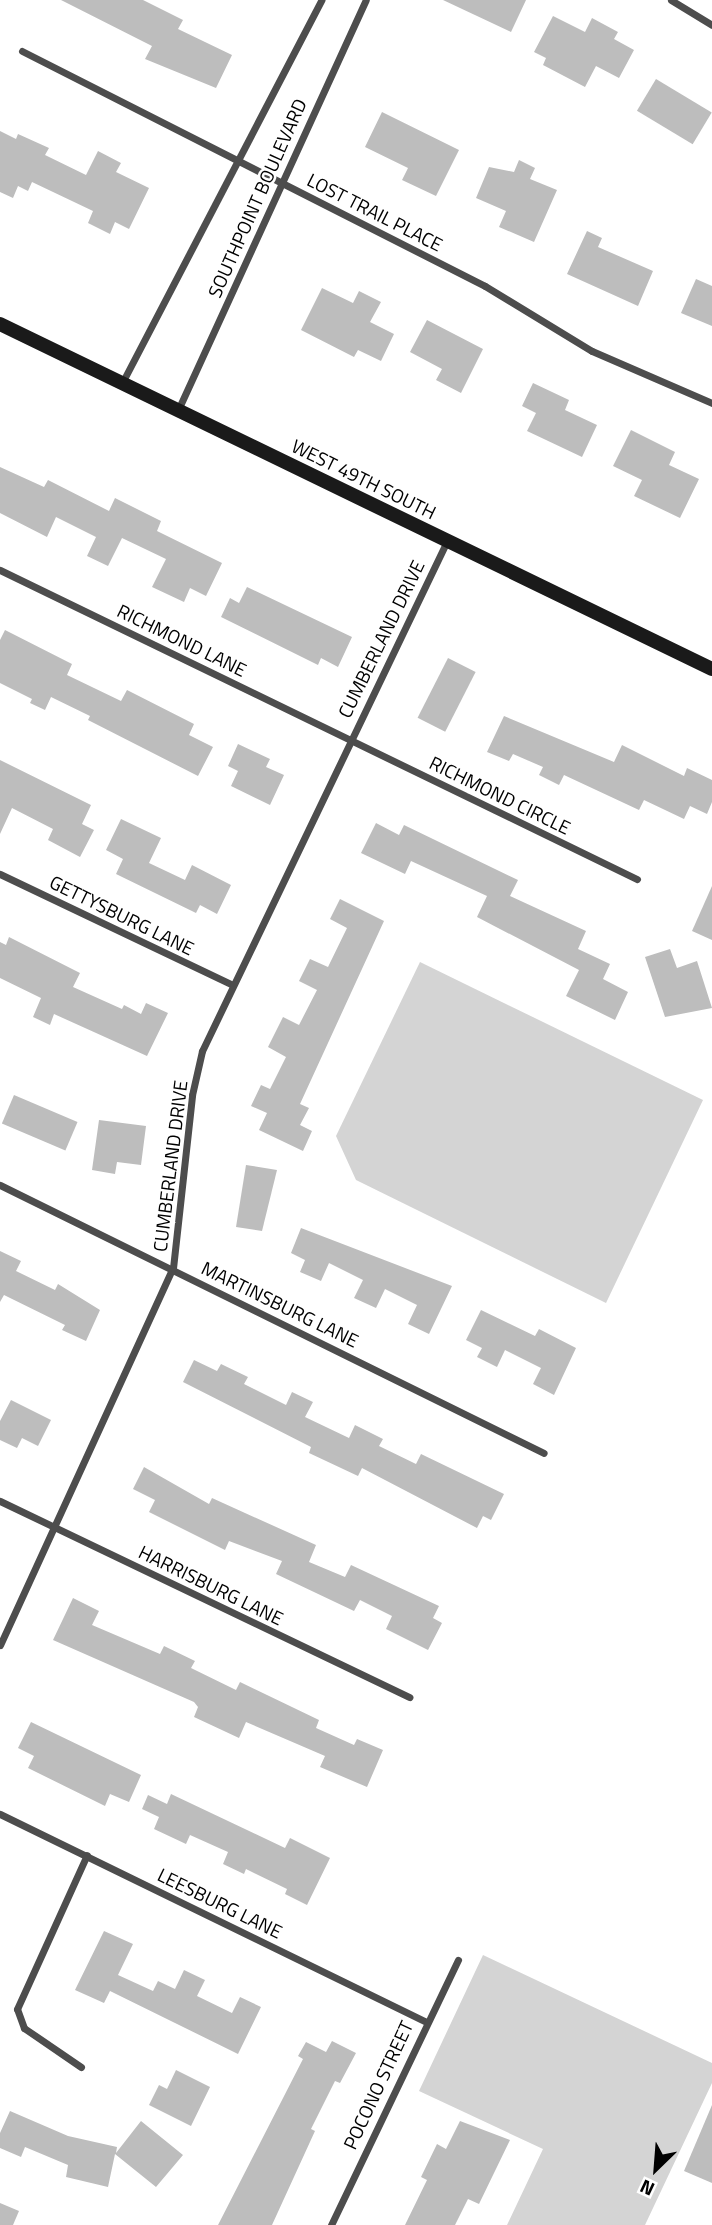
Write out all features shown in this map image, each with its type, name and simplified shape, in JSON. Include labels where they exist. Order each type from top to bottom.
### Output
[{"type":"street","name":"SOUTHPOINT BOULEVARD","points":[[122,383],[240,163],[321,0]]},
{"type":"street","name":"SOUTHPOINT BOULEVARD","points":[[178,410],[366,0]]},
{"type":"street","points":[[671,0],[712,25]]},
{"type":"street","name":"LOST TRAIL PLACE","points":[[22,51],[485,286],[592,351],[712,404]]},
{"type":"street","name":"WEST 49TH SOUTH","points":[[0,324],[712,669]]},
{"type":"street","name":"CUMBERLAND DRIVE","points":[[0,1645],[173,1268],[192,1095],[202,1051],[231,984],[447,541]]},
{"type":"street","name":"RICHMOND LANE","points":[[0,570],[349,739]]},
{"type":"street","name":"RICHMOND CIRCLE","points":[[349,739],[637,879]]},
{"type":"street","name":"GETTYSBURG LANE","points":[[0,874],[231,984]]},
{"type":"street","name":"MARTINSBURG LANE","points":[[0,1185],[544,1453]]},
{"type":"street","name":"HARRISBURG LANE","points":[[0,1501],[409,1697]]},
{"type":"street","name":"LEESBURG LANE","points":[[0,1814],[425,2021]]},
{"type":"street","points":[[81,2067],[24,2028],[17,2009],[87,1855]]},
{"type":"street","name":"POCONO STREET","points":[[331,2225],[425,2021],[458,1960]]},
{"type":"shaded area","points":[[420,962],[703,1100],[606,1303],[356,1180],[336,1136]]},
{"type":"shaded area","points":[[483,1955],[712,2063],[712,2083],[645,2225],[507,2225],[543,2149],[419,2091]]},
{"type":"building","points":[[61,0],[143,0],[183,20],[178,29],[232,55],[216,88],[145,59],[152,46]]},
{"type":"building","points":[[443,0],[526,0],[511,32]]},
{"type":"building","points":[[553,16],[585,32],[592,18],[618,32],[614,39],[634,50],[619,78],[596,66],[585,87],[543,65],[546,58],[534,52]]},
{"type":"building","points":[[656,79],[712,112],[693,144],[637,111]]},
{"type":"building","points":[[382,112],[459,150],[436,196],[402,180],[408,168],[365,147]]},
{"type":"building","points":[[0,131],[16,139],[18,134],[49,148],[45,155],[86,175],[98,151],[121,163],[116,172],[149,188],[129,229],[115,222],[110,234],[88,223],[93,211],[32,182],[28,191],[18,186],[13,198],[0,192]]},
{"type":"building","points":[[519,160],[535,168],[530,179],[557,190],[534,242],[499,227],[506,211],[476,198],[489,167],[514,172]]},
{"type":"building","points":[[587,231],[602,238],[598,247],[653,271],[638,306],[567,274]]},
{"type":"building","points":[[696,279],[712,286],[712,326],[681,313]]},
{"type":"building","points":[[322,288],[353,303],[359,291],[381,302],[370,322],[394,334],[381,361],[358,350],[354,357],[301,330]]},
{"type":"building","points":[[427,320],[483,349],[461,393],[436,380],[442,369],[410,352]]},
{"type":"building","points":[[533,383],[569,400],[565,410],[597,425],[582,457],[527,431],[536,413],[522,406]]},
{"type":"building","points":[[631,430],[675,452],[669,465],[699,479],[680,518],[634,496],[642,480],[613,466]]},
{"type":"building","points":[[0,467],[44,487],[48,480],[109,511],[115,498],[161,521],[157,531],[222,563],[206,596],[190,588],[184,602],[152,587],[166,559],[122,538],[108,566],[87,556],[96,537],[56,517],[47,537],[0,513]]},
{"type":"building","points":[[247,587],[352,637],[338,667],[321,658],[318,665],[221,617],[230,598],[239,603]]},
{"type":"building","points":[[5,630],[72,664],[67,675],[121,701],[127,690],[194,724],[189,735],[213,747],[198,776],[88,720],[90,716],[51,697],[45,710],[30,703],[32,699],[0,683],[0,640]]},
{"type":"building","points":[[448,658],[476,672],[445,732],[418,718]]},
{"type":"building","points":[[504,716],[614,762],[622,745],[684,776],[687,768],[712,780],[712,802],[707,814],[690,806],[684,819],[644,800],[639,810],[564,775],[559,785],[539,775],[543,767],[513,754],[509,761],[487,752]]},
{"type":"building","points":[[238,744],[270,759],[266,767],[284,775],[270,805],[231,786],[238,771],[228,766]]},
{"type":"building","points":[[0,760],[91,805],[82,824],[94,830],[80,857],[48,840],[53,829],[12,808],[0,834]]},
{"type":"building","points":[[121,819],[161,838],[149,863],[185,880],[192,865],[231,885],[217,914],[200,905],[196,913],[116,874],[123,859],[106,850]]},
{"type":"building","points":[[376,823],[399,835],[404,825],[518,880],[510,896],[586,931],[578,949],[610,964],[603,979],[628,992],[615,1020],[566,996],[579,970],[477,917],[487,896],[411,861],[405,874],[361,853]]},
{"type":"building","points":[[712,886],[712,940],[692,931]]},
{"type":"building","points":[[340,899],[384,921],[300,1104],[309,1108],[300,1125],[312,1131],[303,1151],[259,1130],[267,1113],[251,1106],[261,1085],[270,1089],[286,1057],[268,1047],[283,1017],[299,1025],[317,990],[299,981],[310,959],[328,967],[347,928],[330,919]]},
{"type":"building","points":[[9,937],[80,973],[73,987],[122,1009],[124,1005],[141,1014],[146,1003],[168,1013],[147,1056],[54,1014],[50,1025],[33,1017],[41,998],[0,978],[0,942],[6,945]]},
{"type":"building","points":[[670,949],[677,968],[697,961],[712,1008],[665,1017],[645,957]]},
{"type":"building","points":[[14,1095],[78,1122],[65,1150],[2,1124]]},
{"type":"building","points":[[99,1120],[146,1126],[141,1165],[117,1162],[115,1174],[92,1170]]},
{"type":"building","points":[[246,1165],[277,1170],[262,1231],[236,1227]]},
{"type":"building","points":[[301,1228],[452,1286],[429,1334],[408,1324],[417,1305],[385,1289],[376,1308],[354,1298],[363,1280],[329,1263],[321,1281],[300,1272],[305,1260],[291,1253]]},
{"type":"building","points":[[0,1251],[21,1261],[16,1271],[55,1290],[58,1284],[100,1310],[86,1341],[62,1330],[65,1325],[4,1295],[0,1302]]},
{"type":"building","points":[[481,1310],[535,1336],[539,1329],[576,1348],[554,1395],[533,1384],[541,1368],[505,1350],[497,1367],[477,1357],[482,1348],[466,1340]]},
{"type":"building","points":[[194,1360],[217,1371],[221,1364],[248,1377],[244,1384],[286,1405],[292,1392],[313,1402],[305,1417],[349,1438],[355,1425],[383,1439],[379,1446],[416,1464],[421,1454],[504,1494],[491,1520],[483,1516],[477,1528],[362,1468],[358,1476],[309,1453],[311,1447],[183,1382]]},
{"type":"building","points":[[11,1400],[51,1420],[38,1446],[22,1438],[17,1448],[0,1440],[0,1421]]},
{"type":"building","points":[[144,1467],[209,1504],[212,1498],[316,1545],[309,1562],[345,1577],[351,1565],[439,1606],[433,1618],[442,1623],[428,1650],[386,1629],[392,1616],[360,1600],[354,1611],[276,1574],[282,1561],[229,1541],[225,1550],[149,1512],[155,1500],[133,1489]]},
{"type":"building","points":[[73,1598],[99,1611],[92,1625],[160,1654],[164,1646],[195,1661],[191,1668],[236,1690],[240,1682],[319,1720],[316,1728],[354,1745],[357,1739],[383,1750],[367,1787],[320,1767],[325,1756],[246,1722],[239,1738],[194,1717],[198,1707],[194,1702],[53,1640]]},
{"type":"building","points":[[31,1722],[141,1775],[129,1802],[110,1794],[105,1806],[28,1768],[34,1756],[18,1748]]},
{"type":"building","points":[[171,1794],[285,1848],[290,1838],[330,1858],[307,1905],[285,1894],[287,1889],[246,1869],[244,1874],[223,1864],[228,1852],[190,1835],[186,1844],[154,1829],[159,1817],[142,1809],[148,1795],[167,1804]]},
{"type":"building","points":[[104,1931],[133,1944],[118,1975],[153,1991],[158,1981],[175,1989],[184,1970],[205,1980],[197,1996],[232,2013],[240,1997],[261,2007],[238,2054],[110,1991],[104,2003],[75,1990]]},
{"type":"building","points":[[332,2041],[356,2053],[340,2083],[335,2081],[311,2129],[315,2131],[272,2225],[218,2225],[303,2059],[298,2056],[306,2042],[326,2052]]},
{"type":"building","points":[[176,2070],[210,2087],[191,2126],[149,2105],[159,2085],[167,2089]]},
{"type":"building","points":[[712,2105],[712,2183],[684,2171]]},
{"type":"building","points":[[10,2111],[68,2136],[117,2147],[116,2153],[141,2121],[183,2155],[156,2187],[115,2154],[108,2187],[66,2177],[68,2165],[25,2147],[21,2157],[0,2148],[0,2133]]},
{"type":"building","points":[[460,2121],[510,2140],[479,2204],[468,2199],[455,2225],[405,2225],[427,2180],[421,2177],[437,2144],[446,2149]]},
{"type":"building","points":[[0,2203],[19,2211],[13,2225],[0,2225]]}]
